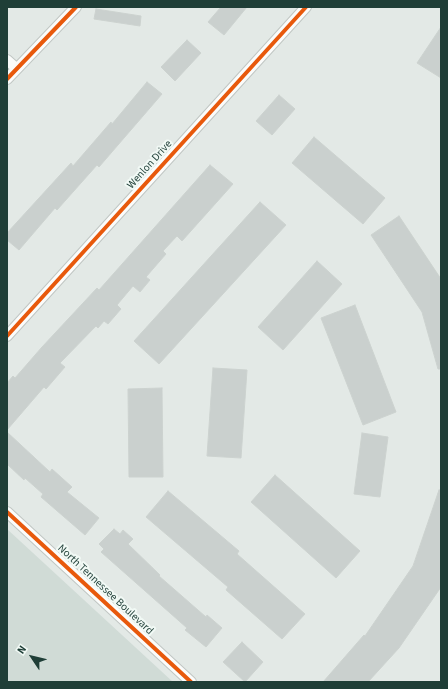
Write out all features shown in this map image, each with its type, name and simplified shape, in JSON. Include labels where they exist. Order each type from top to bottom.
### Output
[{"type":"street","points":[[7,79],[76,7]]},
{"type":"street","name":"Wenlon Drive","points":[[7,336],[306,7]]},
{"type":"street","points":[[7,60],[16,68]]},
{"type":"street","name":"North Tennessee Boulevard","points":[[7,512],[191,682]]},
{"type":"shaded area","points":[[7,529],[173,682],[7,682]]},
{"type":"building","points":[[221,7],[247,7],[224,35],[208,22]]},
{"type":"building","points":[[96,9],[141,16],[140,26],[94,19]]},
{"type":"building","points":[[441,27],[441,78],[417,63]]},
{"type":"building","points":[[187,40],[201,53],[175,81],[161,67]]},
{"type":"building","points":[[147,82],[162,94],[99,167],[97,165],[57,210],[55,208],[19,250],[7,240],[7,233],[71,163],[73,166],[111,122],[112,124]]},
{"type":"building","points":[[279,95],[295,109],[272,135],[256,121]]},
{"type":"building","points":[[314,137],[385,198],[363,224],[292,163]]},
{"type":"building","points":[[210,165],[233,184],[182,241],[177,236],[163,251],[166,254],[146,277],[150,280],[140,292],[133,286],[117,305],[121,309],[108,324],[104,321],[98,328],[96,326],[60,363],[65,367],[46,389],[44,387],[7,430],[7,383],[13,376],[15,378],[97,288],[99,290]]},
{"type":"building","points":[[260,202],[286,225],[159,364],[134,341]]},
{"type":"building","points":[[399,216],[441,279],[441,369],[438,369],[422,312],[371,235]]},
{"type":"building","points":[[317,261],[342,284],[283,350],[258,327]]},
{"type":"building","points":[[355,305],[396,412],[363,425],[321,318]]},
{"type":"building","points":[[213,368],[247,370],[241,458],[207,456]]},
{"type":"building","points":[[162,388],[163,477],[129,477],[128,389]]},
{"type":"building","points":[[7,432],[50,472],[52,469],[72,487],[67,492],[99,518],[85,535],[41,497],[43,494],[25,478],[24,480],[7,464]]},
{"type":"building","points":[[362,433],[388,437],[380,497],[354,494]]},
{"type":"building","points":[[275,475],[360,551],[336,578],[251,502]]},
{"type":"building","points":[[439,490],[441,490],[441,587],[399,648],[368,682],[323,682],[364,635],[365,636],[413,566]]},
{"type":"building","points":[[168,491],[239,551],[237,554],[305,614],[282,639],[226,590],[228,587],[146,517]]},
{"type":"building","points":[[114,529],[120,534],[123,530],[133,539],[128,544],[160,575],[159,576],[206,617],[207,615],[222,628],[206,647],[185,630],[187,628],[101,552],[104,549],[99,544]]},
{"type":"building","points":[[242,642],[263,662],[245,682],[223,662]]},
{"type":"cycle path","points":[[7,79],[76,7]]},
{"type":"cycle path","points":[[7,336],[306,7]]},
{"type":"cycle path","points":[[7,512],[191,682]]}]
